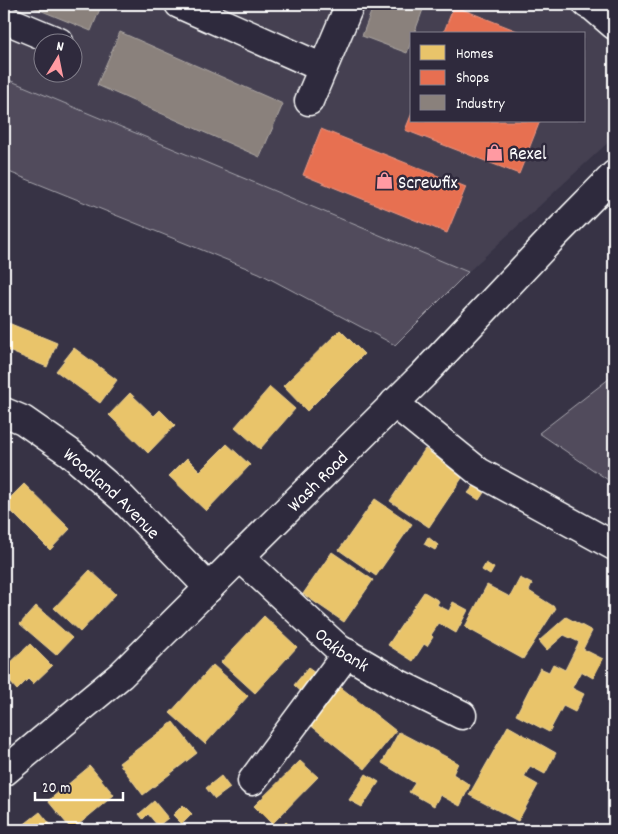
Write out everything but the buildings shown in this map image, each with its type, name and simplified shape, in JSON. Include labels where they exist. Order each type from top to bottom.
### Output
[{"type":"street","points":[[179,4],[323,68]]},
{"type":"street","points":[[309,101],[350,4]]},
{"type":"street","points":[[587,4],[592,6],[614,26]]},
{"type":"street","points":[[4,19],[35,32]]},
{"type":"street","name":"Wash Road","points":[[4,772],[121,675],[436,361],[614,175]]},
{"type":"street","points":[[394,403],[479,472],[614,546]]},
{"type":"street","name":"Woodland Avenue","points":[[4,412],[23,420],[69,452],[122,498],[209,588]]},
{"type":"street","name":"Oakbank","points":[[240,557],[339,649],[399,684],[462,715]]},
{"type":"street","points":[[252,780],[347,653]]},
{"type":"shaded area","points":[[4,4],[614,4],[614,137],[468,272],[4,78]]},
{"type":"shaded area","points":[[4,78],[468,272],[395,345],[259,273],[4,170]]},
{"type":"shaded area","points":[[614,375],[614,484],[539,433]]},
{"type":"place","name":"Rexel","points":[[495,152]]},
{"type":"place","name":"Screwfix","points":[[384,181]]}]
